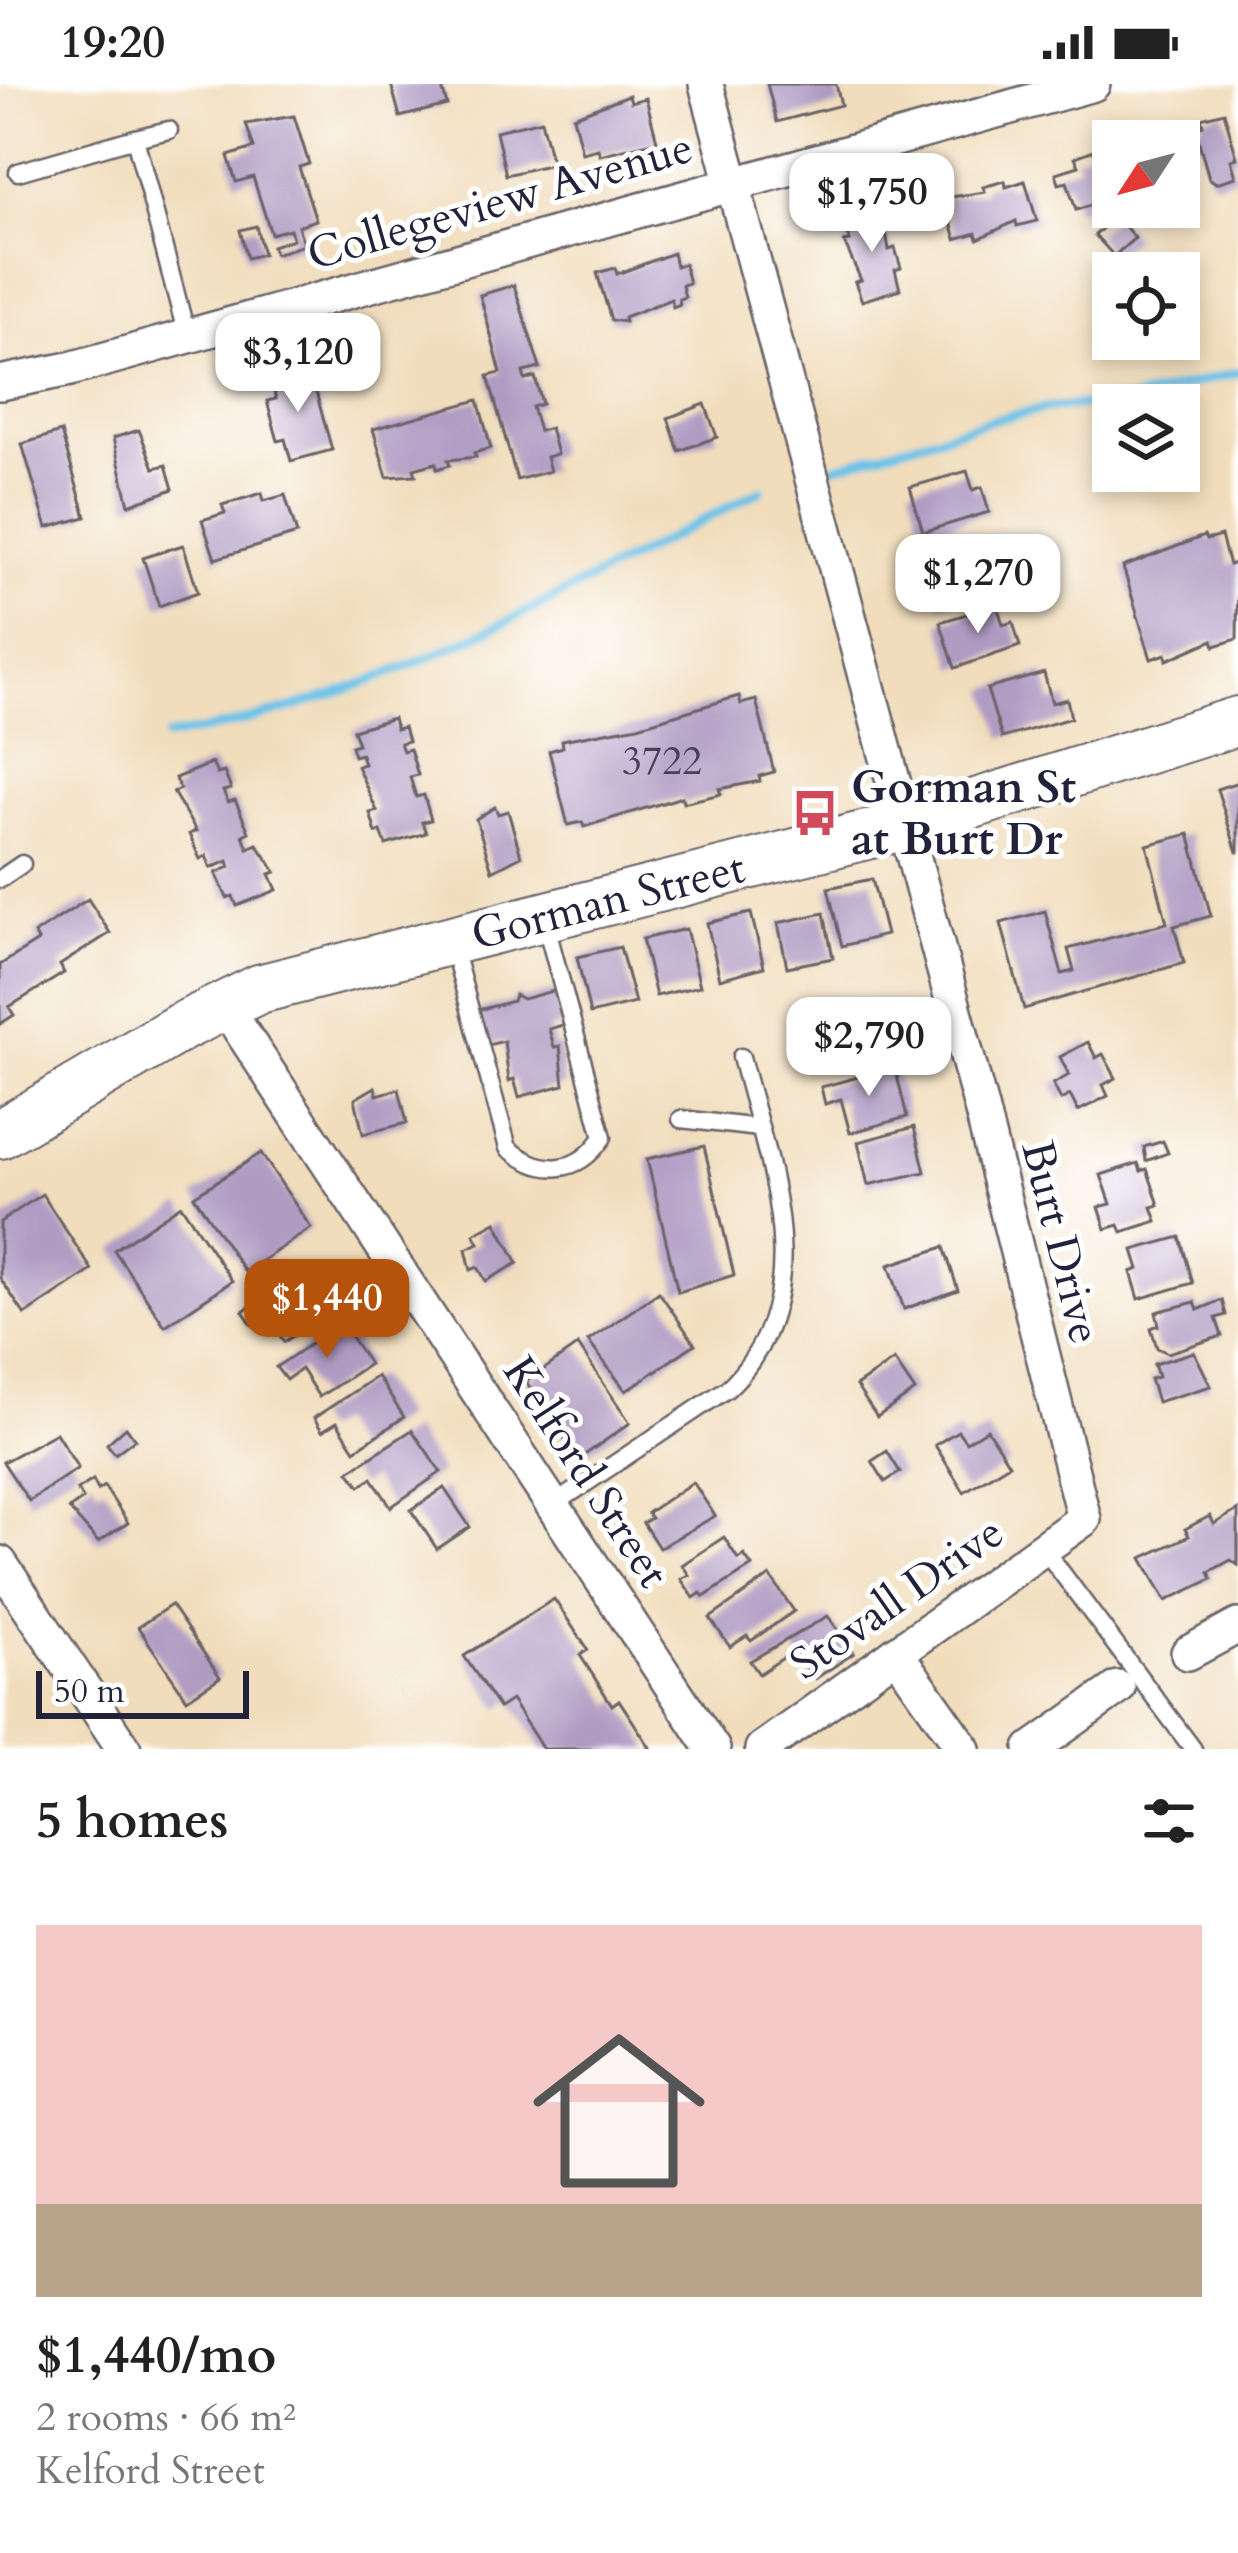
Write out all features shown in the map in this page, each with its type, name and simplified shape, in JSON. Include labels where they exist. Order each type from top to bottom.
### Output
[{"type":"main road","name":"Gorman Street","points":[[0,1134],[224,1005],[279,983],[906,825],[1238,721]]},
{"type":"street","name":"Burt Drive","points":[[706,84],[906,825],[1084,1519]]},
{"type":"street","name":"Collegeview Avenue","points":[[0,383],[187,336],[1094,84]]},
{"type":"street","name":"Kelford Street","points":[[224,1005],[713,1749]]},
{"type":"street","name":"Stovall Drive","points":[[761,1749],[1084,1519]]},
{"type":"street","points":[[0,1563],[124,1749]]},
{"type":"street","points":[[1189,1653],[1238,1627]]},
{"type":"street","points":[[896,1653],[964,1749]]},
{"type":"street","points":[[1032,1749],[1118,1688]]},
{"type":"lane","points":[[18,172],[169,130]]},
{"type":"lane","points":[[135,138],[187,336]]},
{"type":"lane","points":[[0,879],[22,864]]},
{"type":"lane","points":[[451,937],[466,1010],[508,1148],[530,1167],[567,1168],[589,1158],[603,1136],[543,915]]},
{"type":"lane","points":[[553,1505],[717,1396],[752,1365],[772,1327],[784,1258],[781,1218],[741,1057]]},
{"type":"lane","points":[[681,1119],[759,1128]]},
{"type":"lane","points":[[1044,1549],[1193,1749]]},
{"type":"building","points":[[391,84],[441,84],[447,105],[400,117]]},
{"type":"building","points":[[767,84],[836,84],[841,105],[777,122]]},
{"type":"building","points":[[629,95],[631,102],[646,98],[657,141],[600,155],[598,149],[582,153],[573,116]]},
{"type":"building","points":[[1224,112],[1237,158],[1231,160],[1236,177],[1216,183],[1209,178],[1200,146],[1201,118]]},
{"type":"building","points":[[294,116],[309,164],[299,167],[316,220],[298,226],[304,245],[275,254],[272,246],[293,239],[290,229],[271,234],[253,177],[236,182],[228,156],[254,148],[246,124]]},
{"type":"building","points":[[541,120],[552,164],[506,175],[496,131]]},
{"type":"building","points":[[1092,151],[1092,205],[1076,210],[1067,182],[1059,184],[1056,173],[1079,166],[1075,157]]},
{"type":"building","points":[[1005,181],[1006,187],[1025,181],[1037,221],[1017,226],[1016,221],[978,239],[976,233],[956,239],[944,198],[985,192],[983,187]]},
{"type":"building","points":[[882,209],[889,250],[895,248],[901,268],[895,270],[900,289],[862,301],[855,282],[861,280],[844,242],[850,241],[844,220]]},
{"type":"building","points":[[256,226],[263,254],[247,258],[240,230]]},
{"type":"building","points":[[1103,228],[1126,228],[1135,238],[1119,252],[1110,252],[1095,235]]},
{"type":"building","points":[[673,253],[676,266],[684,264],[689,283],[682,285],[685,297],[679,299],[680,304],[673,307],[671,299],[624,317],[625,322],[611,320],[597,273],[615,268],[617,274]]},
{"type":"building","points":[[514,285],[540,368],[523,372],[525,380],[535,377],[542,404],[532,407],[539,431],[550,428],[557,454],[546,457],[550,471],[517,480],[488,376],[501,373],[480,295]]},
{"type":"building","points":[[309,367],[332,450],[291,461],[285,439],[278,441],[267,401],[276,399],[270,377]]},
{"type":"building","points":[[478,400],[491,448],[474,453],[476,457],[448,460],[450,465],[437,469],[436,463],[414,469],[416,475],[387,477],[373,429]]},
{"type":"building","points":[[705,404],[717,437],[679,451],[668,418]]},
{"type":"building","points":[[139,430],[154,468],[166,465],[173,489],[129,505],[113,438]]},
{"type":"building","points":[[61,432],[86,517],[47,528],[22,444]]},
{"type":"building","points":[[967,471],[973,490],[982,487],[989,512],[923,532],[910,487]]},
{"type":"building","points":[[262,493],[264,501],[285,495],[297,534],[215,559],[202,520],[225,513],[222,505]]},
{"type":"building","points":[[1204,536],[1206,540],[1221,536],[1229,565],[1238,562],[1237,639],[1215,646],[1213,640],[1167,660],[1166,654],[1151,659],[1123,567]]},
{"type":"building","points":[[183,545],[198,592],[159,606],[143,558]]},
{"type":"building","points":[[984,545],[991,564],[1000,562],[1006,585],[941,605],[928,562]]},
{"type":"building","points":[[997,605],[1003,625],[1013,622],[1020,646],[955,668],[940,622]]},
{"type":"building","points":[[1044,673],[1052,703],[1067,699],[1071,718],[1002,738],[987,689]]},
{"type":"building","points":[[739,696],[741,704],[756,700],[774,772],[759,776],[760,781],[719,789],[721,794],[683,803],[682,797],[584,827],[582,822],[568,825],[549,751],[563,747],[562,740],[638,726]]},
{"type":"building","points":[[393,718],[396,729],[404,727],[408,741],[400,743],[403,751],[410,749],[418,775],[410,777],[416,797],[424,795],[431,820],[422,822],[426,833],[386,845],[381,831],[376,833],[370,813],[377,811],[357,766],[364,764],[361,754],[354,756],[351,746],[358,744],[353,730]]},
{"type":"building","points":[[212,763],[217,774],[224,772],[231,789],[223,791],[228,802],[235,800],[249,832],[243,835],[248,848],[257,844],[276,872],[270,874],[277,890],[237,906],[233,896],[227,898],[216,873],[230,867],[228,861],[211,868],[206,856],[200,859],[189,834],[196,831],[173,792],[180,789],[175,778]]},
{"type":"building","points":[[1238,782],[1238,852],[1237,852],[1217,789]]},
{"type":"building","points":[[495,807],[498,814],[508,811],[521,856],[492,871],[476,819]]},
{"type":"building","points":[[1189,834],[1211,916],[1174,926],[1184,963],[1024,1009],[1001,923],[1045,911],[1062,974],[1074,971],[1068,949],[1167,923],[1147,845]]},
{"type":"building","points":[[872,879],[886,935],[842,946],[828,888]]},
{"type":"building","points":[[88,899],[110,933],[60,965],[64,973],[9,1007],[14,1015],[0,1024],[0,965],[38,941],[34,934]]},
{"type":"building","points":[[751,913],[764,967],[720,979],[707,923]]},
{"type":"building","points":[[824,913],[833,958],[787,967],[778,923]]},
{"type":"building","points":[[686,929],[700,986],[656,996],[642,939]]},
{"type":"building","points":[[620,947],[635,1003],[590,1014],[577,957]]},
{"type":"building","points":[[556,990],[566,1024],[549,1029],[554,1047],[560,1046],[564,1085],[519,1097],[514,1079],[509,1081],[504,1041],[488,1045],[478,1010],[513,1001],[515,995],[523,999]]},
{"type":"building","points":[[877,1006],[890,1055],[833,1070],[825,1036],[814,1039],[810,1023]]},
{"type":"building","points":[[1088,1042],[1096,1058],[1103,1054],[1116,1078],[1103,1085],[1108,1096],[1078,1111],[1070,1095],[1061,1100],[1053,1084],[1069,1075],[1060,1057]]},
{"type":"building","points":[[895,1067],[907,1117],[850,1133],[841,1099],[825,1104],[821,1087]]},
{"type":"building","points":[[375,1087],[377,1095],[399,1089],[407,1123],[363,1134],[355,1099]]},
{"type":"building","points":[[914,1127],[925,1172],[868,1185],[858,1142]]},
{"type":"building","points":[[1163,1141],[1168,1153],[1146,1161],[1144,1147]]},
{"type":"building","points":[[704,1146],[734,1275],[678,1292],[647,1159]]},
{"type":"building","points":[[261,1153],[311,1228],[245,1272],[194,1196]]},
{"type":"building","points":[[1138,1163],[1141,1171],[1147,1169],[1159,1205],[1152,1207],[1157,1221],[1122,1232],[1119,1225],[1106,1229],[1099,1207],[1111,1204],[1101,1175]]},
{"type":"building","points":[[42,1194],[92,1270],[25,1315],[0,1278],[0,1222]]},
{"type":"building","points":[[181,1205],[232,1281],[165,1326],[114,1250]]},
{"type":"building","points":[[496,1222],[518,1263],[486,1281],[478,1267],[471,1270],[466,1249],[479,1243],[474,1234]]},
{"type":"building","points":[[1180,1237],[1193,1283],[1139,1299],[1131,1272],[1139,1269],[1133,1250]]},
{"type":"building","points":[[944,1247],[958,1290],[904,1309],[889,1265]]},
{"type":"building","points":[[307,1269],[334,1310],[284,1342],[267,1315],[252,1325],[243,1311]]},
{"type":"building","points":[[659,1292],[695,1344],[626,1391],[588,1341]]},
{"type":"building","points":[[1222,1300],[1226,1315],[1216,1318],[1222,1336],[1168,1353],[1157,1348],[1151,1328],[1159,1325],[1156,1312],[1195,1302],[1198,1310]]},
{"type":"building","points":[[342,1323],[369,1364],[319,1397],[301,1369],[286,1380],[276,1367]]},
{"type":"building","points":[[578,1345],[630,1423],[579,1459],[526,1382]]},
{"type":"building","points":[[1194,1352],[1211,1386],[1157,1402],[1150,1379],[1158,1377],[1154,1364]]},
{"type":"building","points":[[894,1360],[915,1391],[877,1417],[856,1386]]},
{"type":"building","points":[[377,1376],[404,1417],[355,1450],[337,1422],[322,1431],[314,1418]]},
{"type":"building","points":[[126,1427],[135,1439],[115,1454],[107,1444]]},
{"type":"building","points":[[987,1429],[1009,1464],[964,1492],[935,1445],[958,1431],[966,1442]]},
{"type":"building","points":[[412,1430],[441,1472],[391,1507],[372,1478],[360,1486],[349,1471]]},
{"type":"building","points":[[56,1433],[78,1468],[29,1501],[3,1462]]},
{"type":"building","points":[[887,1451],[900,1472],[885,1482],[872,1461]]},
{"type":"building","points":[[93,1480],[98,1490],[104,1486],[128,1523],[98,1542],[69,1509],[83,1499],[77,1490]]},
{"type":"building","points":[[693,1482],[715,1516],[659,1548],[643,1523],[651,1518],[647,1513]]},
{"type":"building","points":[[444,1488],[470,1527],[437,1549],[411,1510]]},
{"type":"building","points":[[1238,1510],[1238,1565],[1231,1560],[1209,1572],[1212,1579],[1166,1601],[1142,1558],[1189,1536],[1185,1529],[1210,1516],[1214,1524]]},
{"type":"building","points":[[724,1537],[738,1559],[744,1555],[752,1566],[704,1597],[701,1593],[694,1598],[681,1579],[689,1575],[682,1565]]},
{"type":"building","points":[[770,1576],[794,1611],[751,1641],[747,1636],[730,1647],[710,1618]]},
{"type":"building","points":[[554,1599],[588,1650],[580,1655],[612,1705],[619,1700],[651,1749],[543,1749],[511,1700],[499,1708],[464,1656]]},
{"type":"building","points":[[171,1605],[220,1677],[187,1699],[138,1627]]},
{"type":"building","points":[[828,1616],[854,1653],[815,1679],[795,1650],[759,1674],[750,1661]]},
{"type":"waterway","points":[[834,467],[995,419],[1050,408],[1123,402],[1238,372]]},
{"type":"waterway","points":[[167,737],[245,721],[398,670],[546,602],[761,490]]},
{"type":"place","name":"Gorman St at Burt Dr","points":[[815,813]]}]
